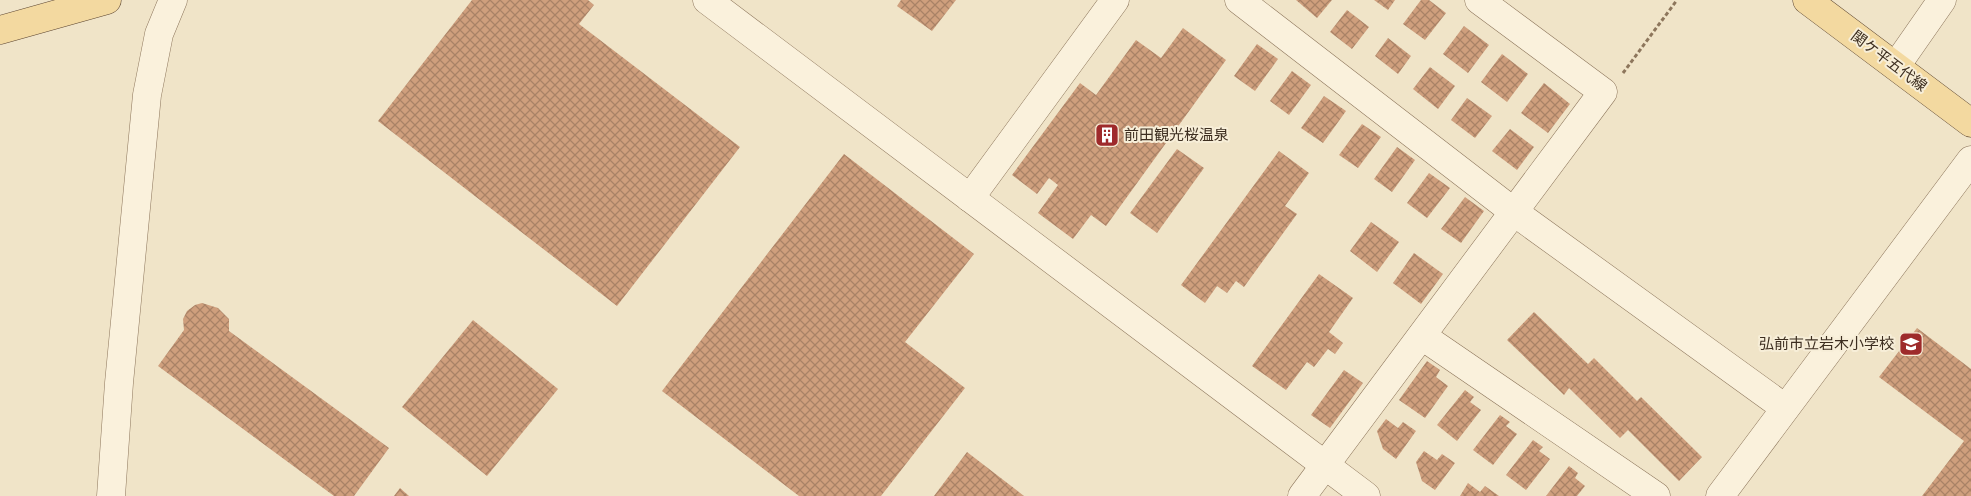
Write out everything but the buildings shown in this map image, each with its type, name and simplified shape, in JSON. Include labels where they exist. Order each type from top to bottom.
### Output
[{"type":"main road","points":[[0,30],[107,0]]},
{"type":"main road","name":"関ケ平五代線","points":[[1808,0],[1971,123]]},
{"type":"street","points":[[111,496],[119,383],[147,94],[159,34],[173,0]]},
{"type":"street","points":[[707,0],[1366,496]]},
{"type":"street","points":[[970,198],[1116,0]]},
{"type":"street","points":[[1239,0],[1514,212],[1785,408]]},
{"type":"street","points":[[1302,496],[1603,92],[1479,0]]},
{"type":"street","points":[[1896,66],[1942,0]]},
{"type":"street","points":[[1720,496],[1971,160]]},
{"type":"street","points":[[1422,336],[1656,496]]},
{"type":"path","points":[[1603,92],[1617,82],[1677,0]]},
{"type":"place","name":"前田観光桜温泉","points":[[1107,135]]},
{"type":"place","name":"弘前市立岩木小学校","points":[[1911,344]]}]
